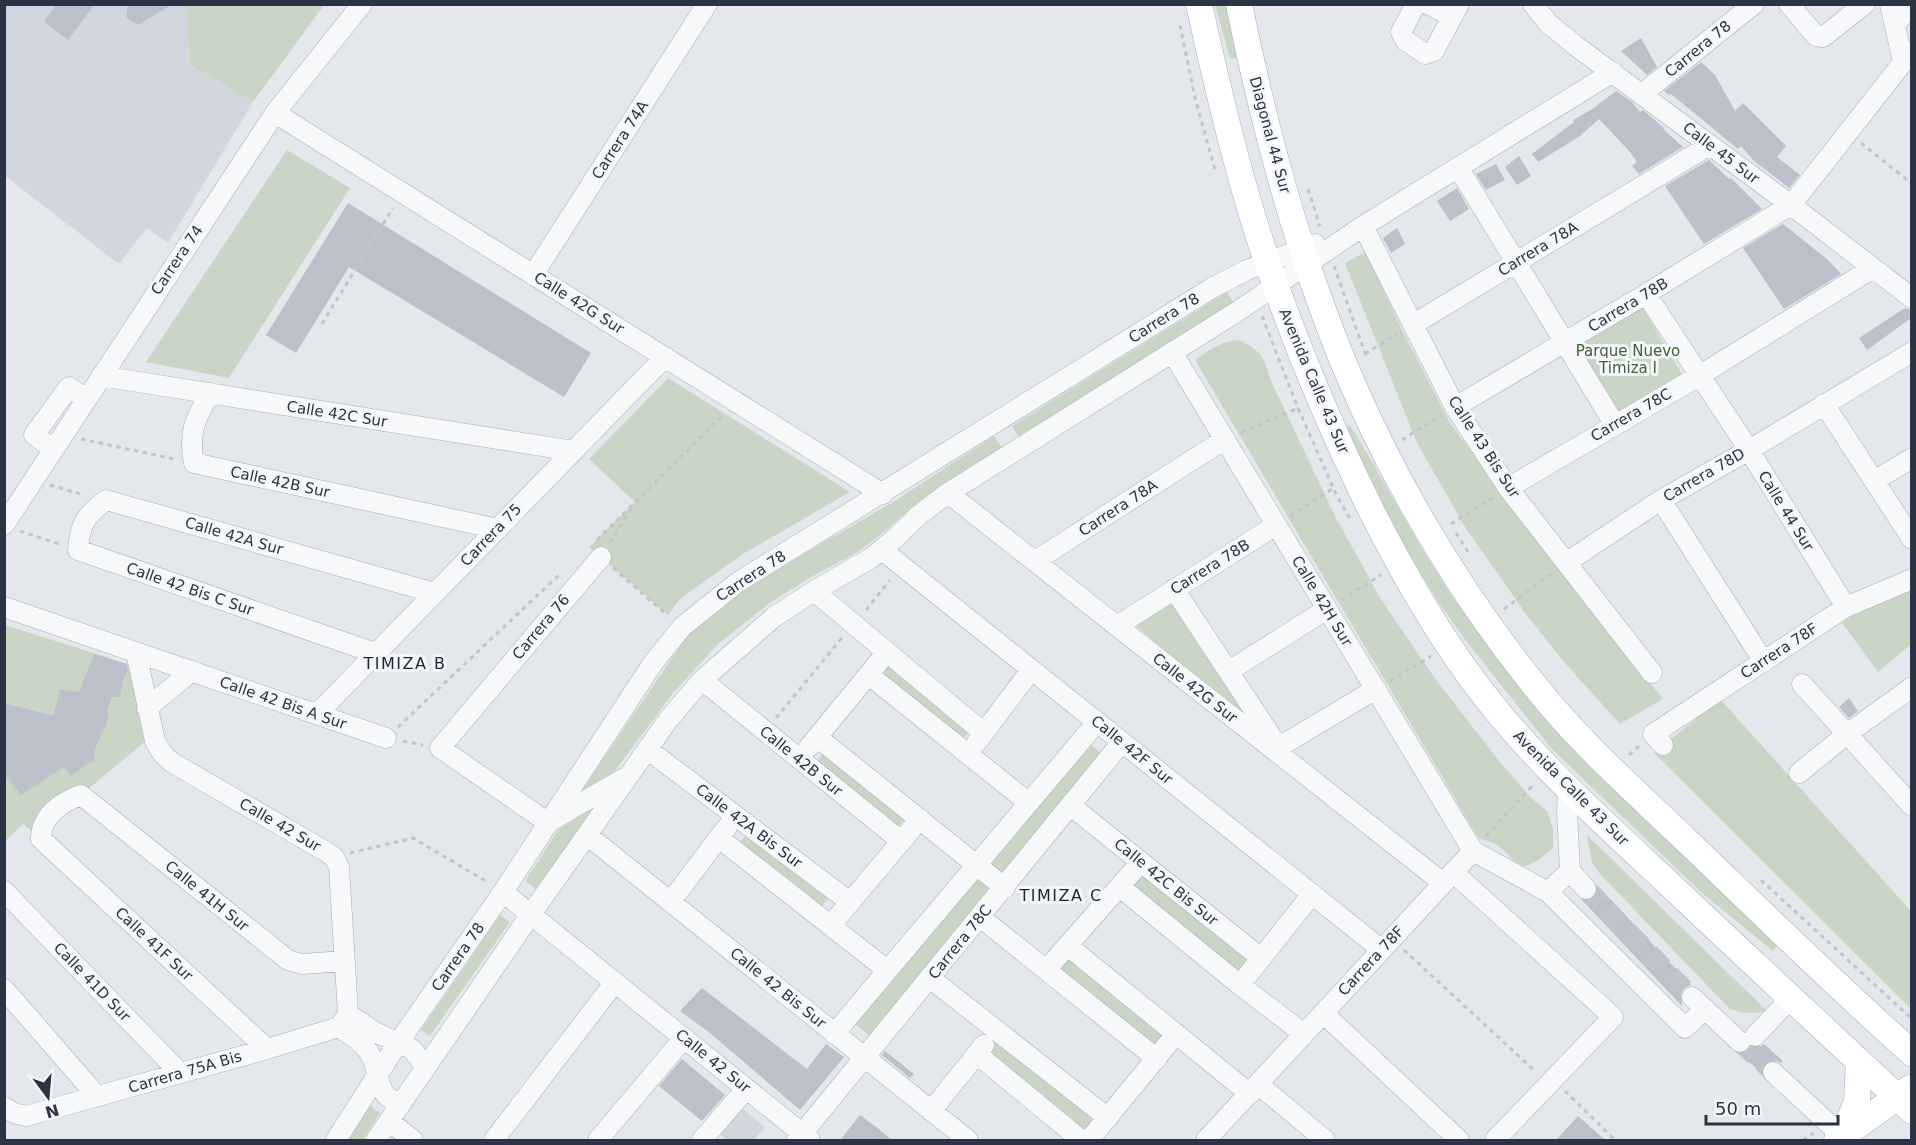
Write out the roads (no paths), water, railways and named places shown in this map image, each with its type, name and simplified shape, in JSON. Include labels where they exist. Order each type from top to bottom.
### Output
[{"type":"main road","points":[[1199,4],[1228,129],[1272,274]]},
{"type":"main road","name":"Diagonal 44 Sur","points":[[1239,4],[1262,111],[1279,176],[1305,256]]},
{"type":"main road","points":[[1305,256],[1322,308],[1362,404],[1413,504],[1486,621],[1535,686],[1576,734],[1776,927],[1911,1053]]},
{"type":"main road","name":"Avenida Calle 43 Sur","points":[[1272,274],[1329,421],[1388,542],[1422,604],[1472,679],[1547,768],[1569,790],[1859,1062],[1907,1098]]},
{"type":"main road","points":[[1840,1139],[1853,1116],[1857,1101],[1859,1062]]},
{"type":"main road","points":[[1840,1139],[1907,1098]]},
{"type":"street","name":"Carrera 74","points":[[10,527],[33,481],[275,113],[362,4]]},
{"type":"street","name":"Carrera 74A","points":[[533,275],[707,4]]},
{"type":"street","points":[[1416,4],[1401,32],[1405,40],[1425,54],[1434,51],[1455,10],[1427,4]]},
{"type":"street","name":"Calle 45 Sur","points":[[1533,4],[1562,36],[1613,72],[1911,298]]},
{"type":"street","name":"Carrera 78","points":[[1642,94],[1754,4]]},
{"type":"street","points":[[1789,4],[1816,36],[1824,37],[1865,4]]},
{"type":"street","points":[[1791,206],[1907,57],[1890,4]]},
{"type":"street","points":[[1895,24],[1911,6]]},
{"type":"street","name":"Carrera 78","points":[[376,1140],[531,914],[683,700],[702,680],[774,617],[882,550],[919,515],[948,493],[1172,352],[1272,274],[1363,226],[1613,72]]},
{"type":"street","name":"Calle 42G Sur","points":[[275,113],[883,494]]},
{"type":"street","name":"Carrera 78A","points":[[1414,324],[1710,145]]},
{"type":"street","points":[[1458,167],[1615,425]]},
{"type":"street","name":"Carrera 78B","points":[[1455,407],[1791,206]]},
{"type":"street","name":"Calle 43 Bis Sur","points":[[1363,226],[1455,407],[1508,488],[1652,673]]},
{"type":"street","name":"Carrera 78C","points":[[1508,488],[1700,376],[1873,268]]},
{"type":"street","name":"Carrera 78","points":[[336,1140],[398,1042],[503,892],[653,663],[682,627],[738,582],[1212,288],[1230,278],[1272,274]]},
{"type":"street","name":"Calle 44 Sur","points":[[1646,294],[1749,450],[1846,607]]},
{"type":"street","name":"Calle 42H Sur","points":[[1172,352],[1473,851]]},
{"type":"street","name":"Carrera 78D","points":[[1567,562],[1661,500],[1749,450],[1911,352]]},
{"type":"street","name":"Carrera 75","points":[[317,714],[665,357]]},
{"type":"street","name":"Calle 42C Sur","points":[[101,376],[574,451]]},
{"type":"street","points":[[58,442],[34,435],[69,387],[86,399]]},
{"type":"street","name":"Calle 42B Sur","points":[[210,393],[191,432],[194,463],[498,529]]},
{"type":"street","points":[[1824,404],[1911,539]]},
{"type":"street","points":[[997,423],[1015,451]]},
{"type":"street","name":"Carrera 78A","points":[[1035,561],[1225,439]]},
{"type":"street","points":[[1874,481],[1911,458]]},
{"type":"street","name":"Calle 42G Sur","points":[[948,493],[1276,749],[1448,878],[1613,1017],[1495,1140]]},
{"type":"street","points":[[1661,500],[1764,662]]},
{"type":"street","name":"Calle 42A Sur","points":[[78,550],[79,536],[84,521],[91,511],[106,501],[435,593]]},
{"type":"street","name":"Carrera 78B","points":[[1117,626],[1276,525]]},
{"type":"street","name":"Calle 42 Bis C Sur","points":[[78,550],[375,653]]},
{"type":"street","name":"Calle 42F Sur","points":[[882,550],[1312,894],[1387,944]]},
{"type":"street","name":"Carrera 76","points":[[547,822],[440,748],[595,552]]},
{"type":"street","name":"Carrera 78F","points":[[1658,739],[1764,662],[1846,607],[1911,579]]},
{"type":"street","points":[[1174,589],[1229,671],[1276,749],[1376,689]]},
{"type":"street","points":[[814,591],[984,733]]},
{"type":"street","name":"Calle 42 Bis A Sur","points":[[4,607],[386,738]]},
{"type":"street","points":[[1229,671],[1327,609]]},
{"type":"street","name":"Calle 42 Sur","points":[[136,652],[155,741],[162,753],[171,762],[334,857],[341,878],[344,961],[343,1020]]},
{"type":"street","points":[[800,759],[887,652]]},
{"type":"street","points":[[968,754],[1031,670]]},
{"type":"street","points":[[147,708],[192,671]]},
{"type":"street","points":[[869,675],[1029,803]]},
{"type":"street","name":"Calle 42B Sur","points":[[702,680],[901,841]]},
{"type":"street","points":[[1802,684],[1911,806]]},
{"type":"street","points":[[1799,773],[1911,687]]},
{"type":"street","points":[[834,1034],[1097,722]]},
{"type":"street","points":[[817,737],[1005,888]]},
{"type":"street","name":"Carrera 78C","points":[[803,1138],[865,1058],[1122,742]]},
{"type":"street","name":"Calle 42A Bis Sur","points":[[647,749],[850,902]]},
{"type":"street","points":[[547,822],[629,775]]},
{"type":"street","points":[[1569,790],[1567,811],[1570,871],[1586,889]]},
{"type":"street","name":"Calle 41H Sur","points":[[41,839],[41,830],[56,808],[81,795],[288,960],[302,964],[344,961]]},
{"type":"street","name":"Calle 42C Bis Sur","points":[[1071,806],[1261,958]]},
{"type":"street","points":[[671,901],[736,816]]},
{"type":"street","points":[[831,925],[920,819]]},
{"type":"street","name":"Calle 42 Bis Sur","points":[[587,835],[968,1140]]},
{"type":"street","points":[[719,838],[887,970]]},
{"type":"street","name":"Calle 41F Sur","points":[[41,839],[267,1049]]},
{"type":"street","points":[[1473,851],[1548,892],[1685,1028],[1698,1003],[1748,1039],[1791,998]]},
{"type":"street","name":"Carrera 78F","points":[[1206,1140],[1473,851]]},
{"type":"street","points":[[1046,970],[1142,862]]},
{"type":"street","points":[[1548,892],[1570,871]]},
{"type":"street","points":[[1120,887],[1304,1034]]},
{"type":"street","name":"Calle 41D Sur","points":[[4,891],[180,1073]]},
{"type":"street","name":"Calle 42 Sur","points":[[503,892],[684,1038],[803,1138]]},
{"type":"street","points":[[1240,985],[1312,894]]},
{"type":"street","points":[[980,917],[1157,1059]]},
{"type":"street","points":[[1068,946],[1176,1034],[1325,1140]]},
{"type":"street","points":[[930,978],[1108,1118]]},
{"type":"street","points":[[494,1140],[615,982]]},
{"type":"street","points":[[4,989],[97,1096]]},
{"type":"street","points":[[1323,1013],[1459,1140]]},
{"type":"street","points":[[343,1020],[398,1042],[418,1054],[426,1067]]},
{"type":"street","points":[[343,1020],[368,1050],[378,1074],[378,1082],[386,1097],[401,1104]]},
{"type":"street","name":"Carrera 75A Bis","points":[[9,1110],[26,1116],[267,1049],[343,1020]]},
{"type":"street","points":[[931,1111],[996,1030]]},
{"type":"street","points":[[1089,1140],[1176,1034]]},
{"type":"street","points":[[598,1140],[684,1038]]},
{"type":"street","points":[[977,1054],[1081,1140]]},
{"type":"street","points":[[1773,1072],[1840,1139]]},
{"type":"street","points":[[702,1140],[746,1089]]},
{"type":"street","points":[[389,1121],[413,1140]]},
{"type":"tunnel","points":[[1586,889],[1692,997]]},
{"type":"tunnel","points":[[1740,1042],[1773,1072]]},
{"type":"district","name":"TIMIZA B","points":[[405,663]]},
{"type":"district","name":"TIMIZA C","points":[[1061,895]]},
{"type":"park label","name":"Parque Nuevo Timiza I","points":[[1628,360]]}]
